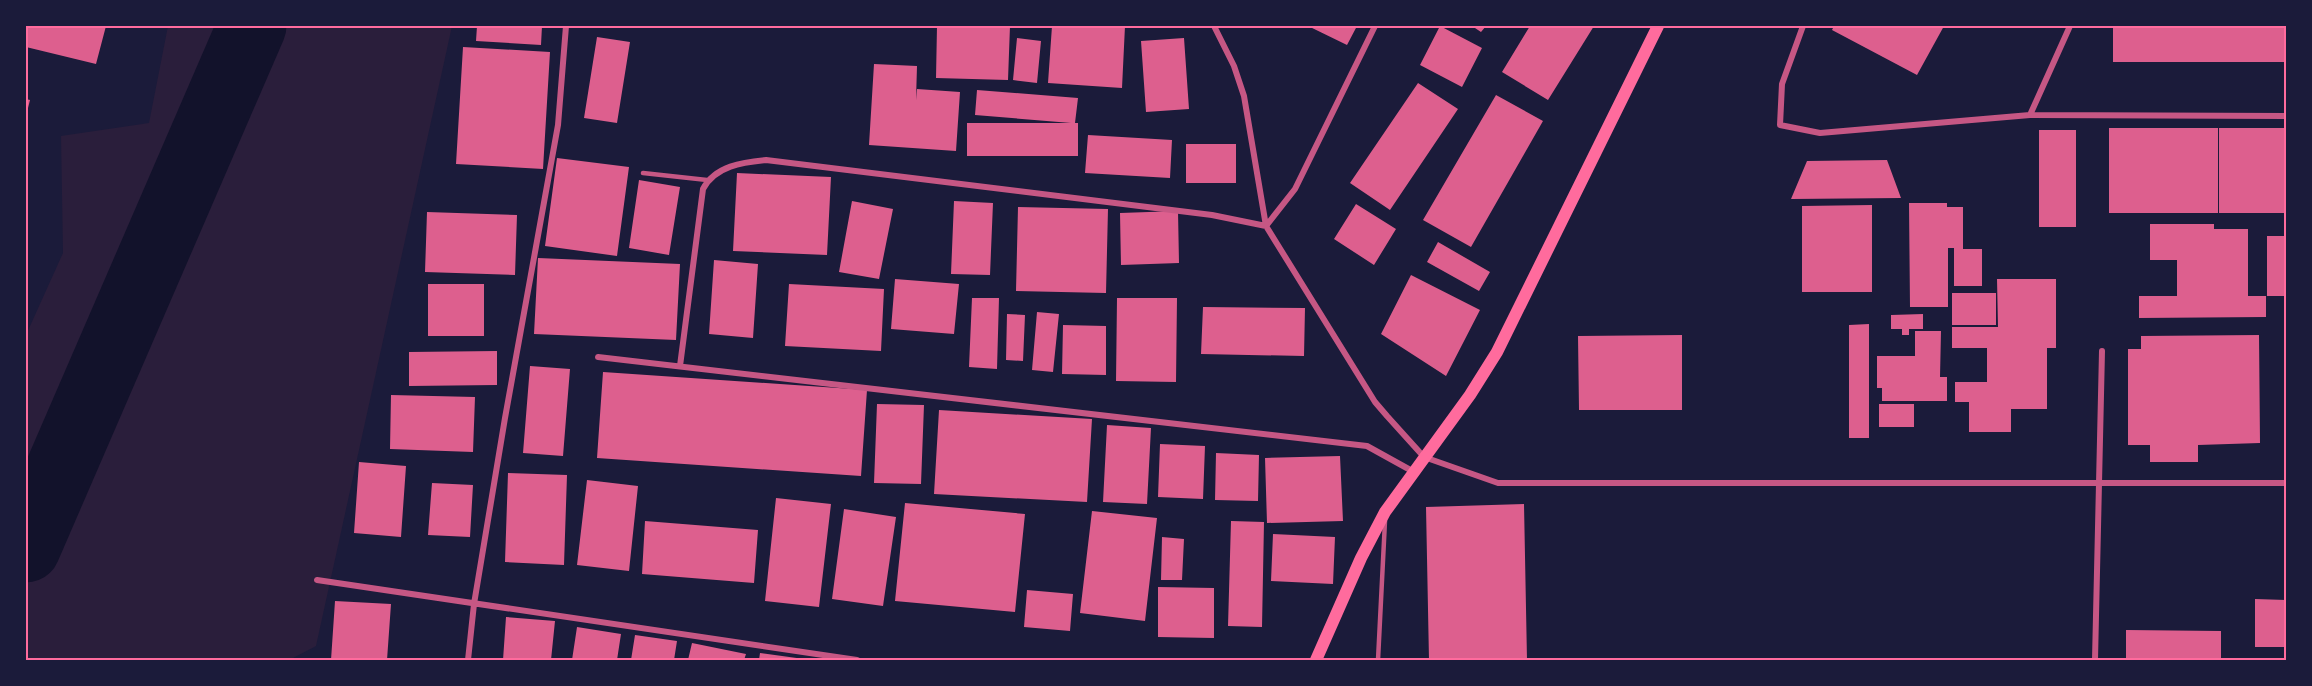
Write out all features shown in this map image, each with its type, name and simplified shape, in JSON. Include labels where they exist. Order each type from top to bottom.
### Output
[{"type":"main road","points":[[1316,660],[1361,558],[1385,512],[1497,352],[1659,26]]},
{"type":"street","points":[[468,660],[474,604],[505,418],[558,125],[566,26]]},
{"type":"street","points":[[1214,26],[1234,66],[1244,96],[1266,226],[1375,402],[1424,457],[1498,483],[2286,483]]},
{"type":"street","points":[[1266,226],[1295,189],[1375,26]]},
{"type":"street","points":[[1803,26],[1782,84],[1780,125],[1820,133],[2030,115],[2286,116]]},
{"type":"street","points":[[2030,115],[2070,26]]},
{"type":"street","points":[[680,366],[699,206],[708,180],[736,163],[766,160],[1212,215],[1266,226]]},
{"type":"street","points":[[2095,660],[2097,482],[2102,351]]},
{"type":"street","points":[[598,357],[1367,446],[1414,472]]},
{"type":"street","points":[[318,580],[857,660]]},
{"type":"lane","points":[[644,173],[708,180]]},
{"type":"lane","points":[[1378,660],[1385,512]]},
{"type":"shaded area","points":[[168,26],[452,26],[316,646],[289,660],[26,660],[26,335],[63,253],[61,136],[149,123]]},
{"type":"building","points":[[26,26],[106,26],[96,64],[26,47]]},
{"type":"building","points":[[477,26],[542,26],[541,45],[476,41]]},
{"type":"building","points":[[937,26],[1010,26],[1008,80],[936,78]]},
{"type":"building","points":[[1052,26],[1125,26],[1122,88],[1048,83]]},
{"type":"building","points":[[1308,26],[1357,26],[1347,45]]},
{"type":"building","points":[[1440,26],[1482,48],[1462,87],[1420,65]]},
{"type":"building","points":[[1472,26],[1486,26],[1481,32]]},
{"type":"building","points":[[1530,26],[1594,26],[1548,100],[1502,72]]},
{"type":"building","points":[[1834,26],[1944,26],[1917,75],[1832,30]]},
{"type":"building","points":[[2113,26],[2286,26],[2286,62],[2113,62]]},
{"type":"building","points":[[597,37],[630,42],[617,123],[584,118]]},
{"type":"building","points":[[1017,38],[1041,41],[1037,83],[1013,80]]},
{"type":"building","points":[[1184,38],[1189,109],[1146,112],[1141,41]]},
{"type":"building","points":[[463,47],[550,52],[543,169],[456,164]]},
{"type":"building","points":[[874,64],[917,66],[916,100],[917,89],[960,92],[956,151],[869,145]]},
{"type":"building","points":[[1418,83],[1458,109],[1390,210],[1350,183]]},
{"type":"building","points":[[977,90],[1078,98],[1075,123],[1078,123],[1078,156],[967,156],[967,123],[1071,123],[975,115]]},
{"type":"building","points":[[1496,95],[1543,121],[1471,247],[1423,220]]},
{"type":"building","points":[[26,99],[30,100],[26,116]]},
{"type":"building","points":[[2109,128],[2218,128],[2218,213],[2109,213]]},
{"type":"building","points":[[2219,128],[2286,128],[2286,213],[2219,213]]},
{"type":"building","points":[[2039,130],[2076,130],[2076,227],[2039,227]]},
{"type":"building","points":[[1088,135],[1172,140],[1170,178],[1085,173]]},
{"type":"building","points":[[1186,144],[1236,144],[1236,183],[1186,183]]},
{"type":"building","points":[[557,158],[629,167],[617,256],[545,246]]},
{"type":"building","points":[[1887,160],[1901,198],[1791,199],[1807,161]]},
{"type":"building","points":[[737,173],[831,177],[827,255],[733,251]]},
{"type":"building","points":[[639,180],[680,187],[669,255],[629,248]]},
{"type":"building","points":[[852,201],[893,209],[879,279],[839,272]]},
{"type":"building","points":[[954,201],[993,203],[990,275],[951,274]]},
{"type":"building","points":[[1909,203],[1947,203],[1947,207],[1963,207],[1963,249],[1982,249],[1982,286],[1954,286],[1954,248],[1948,248],[1948,307],[1910,307]]},
{"type":"building","points":[[1356,204],[1396,229],[1374,265],[1334,239]]},
{"type":"building","points":[[1872,205],[1872,292],[1802,292],[1802,206]]},
{"type":"building","points":[[1018,207],[1108,209],[1106,293],[1016,291]]},
{"type":"building","points":[[1178,211],[1179,263],[1121,265],[1120,213]]},
{"type":"building","points":[[427,212],[517,215],[515,275],[425,272]]},
{"type":"building","points":[[2150,224],[2214,224],[2214,229],[2248,229],[2248,296],[2266,296],[2266,317],[2139,318],[2139,296],[2177,296],[2177,260],[2150,260]]},
{"type":"building","points":[[2267,236],[2286,236],[2286,296],[2267,296]]},
{"type":"building","points":[[1438,242],[1490,272],[1479,291],[1427,262]]},
{"type":"building","points":[[538,258],[680,264],[676,340],[534,334]]},
{"type":"building","points":[[714,260],[758,264],[753,338],[709,334]]},
{"type":"building","points":[[1411,275],[1480,310],[1446,376],[1381,334]]},
{"type":"building","points":[[895,279],[959,284],[954,334],[891,329]]},
{"type":"building","points":[[1997,279],[2056,279],[2056,348],[2047,348],[2047,409],[2011,409],[2011,432],[1969,432],[1969,402],[1955,402],[1955,382],[1987,382],[1987,348],[1952,348],[1952,327],[1998,327]]},
{"type":"building","points":[[428,284],[484,284],[484,336],[428,336]]},
{"type":"building","points":[[789,284],[884,289],[881,351],[785,346]]},
{"type":"building","points":[[1952,293],[1996,293],[1996,325],[1952,325]]},
{"type":"building","points":[[972,298],[999,298],[997,369],[969,367]]},
{"type":"building","points":[[1117,298],[1177,298],[1176,382],[1116,381]]},
{"type":"building","points":[[1203,307],[1305,308],[1304,356],[1201,354]]},
{"type":"building","points":[[1037,312],[1059,314],[1053,372],[1032,370]]},
{"type":"building","points":[[1007,314],[1025,315],[1023,361],[1006,360]]},
{"type":"building","points":[[1923,314],[1923,329],[1909,329],[1909,335],[1902,335],[1902,329],[1891,329],[1891,315]]},
{"type":"building","points":[[1869,324],[1869,438],[1849,438],[1849,325]]},
{"type":"building","points":[[1063,325],[1106,326],[1106,375],[1062,374]]},
{"type":"building","points":[[1915,331],[1941,331],[1940,377],[1947,377],[1947,401],[1882,401],[1882,388],[1877,388],[1877,356],[1915,356]]},
{"type":"building","points":[[1682,335],[1682,410],[1579,410],[1578,336]]},
{"type":"building","points":[[2259,335],[2260,443],[2198,445],[2198,462],[2150,462],[2150,445],[2128,445],[2128,349],[2141,349],[2141,336]]},
{"type":"building","points":[[497,351],[497,385],[409,386],[409,352]]},
{"type":"building","points":[[530,366],[570,369],[563,456],[523,453]]},
{"type":"building","points":[[603,372],[867,390],[861,476],[597,458]]},
{"type":"building","points":[[391,395],[475,397],[473,452],[390,449]]},
{"type":"building","points":[[877,404],[924,405],[921,484],[874,483]]},
{"type":"building","points":[[1879,404],[1914,404],[1914,427],[1879,427]]},
{"type":"building","points":[[939,410],[1092,419],[1087,502],[934,494]]},
{"type":"building","points":[[1107,425],[1151,428],[1147,504],[1103,502]]},
{"type":"building","points":[[1160,444],[1205,446],[1203,499],[1158,497]]},
{"type":"building","points":[[1216,453],[1259,455],[1258,501],[1215,500]]},
{"type":"building","points":[[1340,456],[1343,521],[1267,523],[1265,458]]},
{"type":"building","points":[[359,462],[406,466],[401,537],[354,533]]},
{"type":"building","points":[[508,473],[567,475],[564,565],[505,562]]},
{"type":"building","points":[[587,480],[638,486],[629,571],[577,565]]},
{"type":"building","points":[[432,483],[473,485],[470,537],[428,535]]},
{"type":"building","points":[[776,498],[831,504],[819,607],[765,601]]},
{"type":"building","points":[[905,503],[1025,514],[1015,612],[895,601]]},
{"type":"building","points":[[1524,504],[1527,660],[1429,660],[1426,507]]},
{"type":"building","points":[[844,509],[896,517],[883,606],[832,599]]},
{"type":"building","points":[[1092,511],[1157,518],[1145,621],[1080,613]]},
{"type":"building","points":[[645,521],[758,530],[754,583],[642,574]]},
{"type":"building","points":[[1231,521],[1264,522],[1262,627],[1228,626]]},
{"type":"building","points":[[1273,534],[1335,537],[1333,584],[1271,581]]},
{"type":"building","points":[[1162,537],[1184,539],[1182,580],[1161,580]]},
{"type":"building","points":[[1158,587],[1214,588],[1214,638],[1158,637]]},
{"type":"building","points":[[1027,590],[1073,594],[1070,631],[1024,627]]},
{"type":"building","points":[[2255,599],[2286,600],[2286,647],[2255,647]]},
{"type":"building","points":[[335,601],[391,604],[387,660],[331,660]]},
{"type":"building","points":[[506,617],[555,621],[551,660],[503,660]]},
{"type":"building","points":[[577,627],[621,634],[617,660],[572,660]]},
{"type":"building","points":[[2126,630],[2221,631],[2221,660],[2126,660]]},
{"type":"building","points":[[635,635],[677,641],[674,660],[631,660]]},
{"type":"building","points":[[692,643],[746,654],[744,660],[688,660]]},
{"type":"building","points":[[760,653],[804,659],[804,660],[759,660]]},
{"type":"waterway","points":[[26,548],[252,26]]}]
